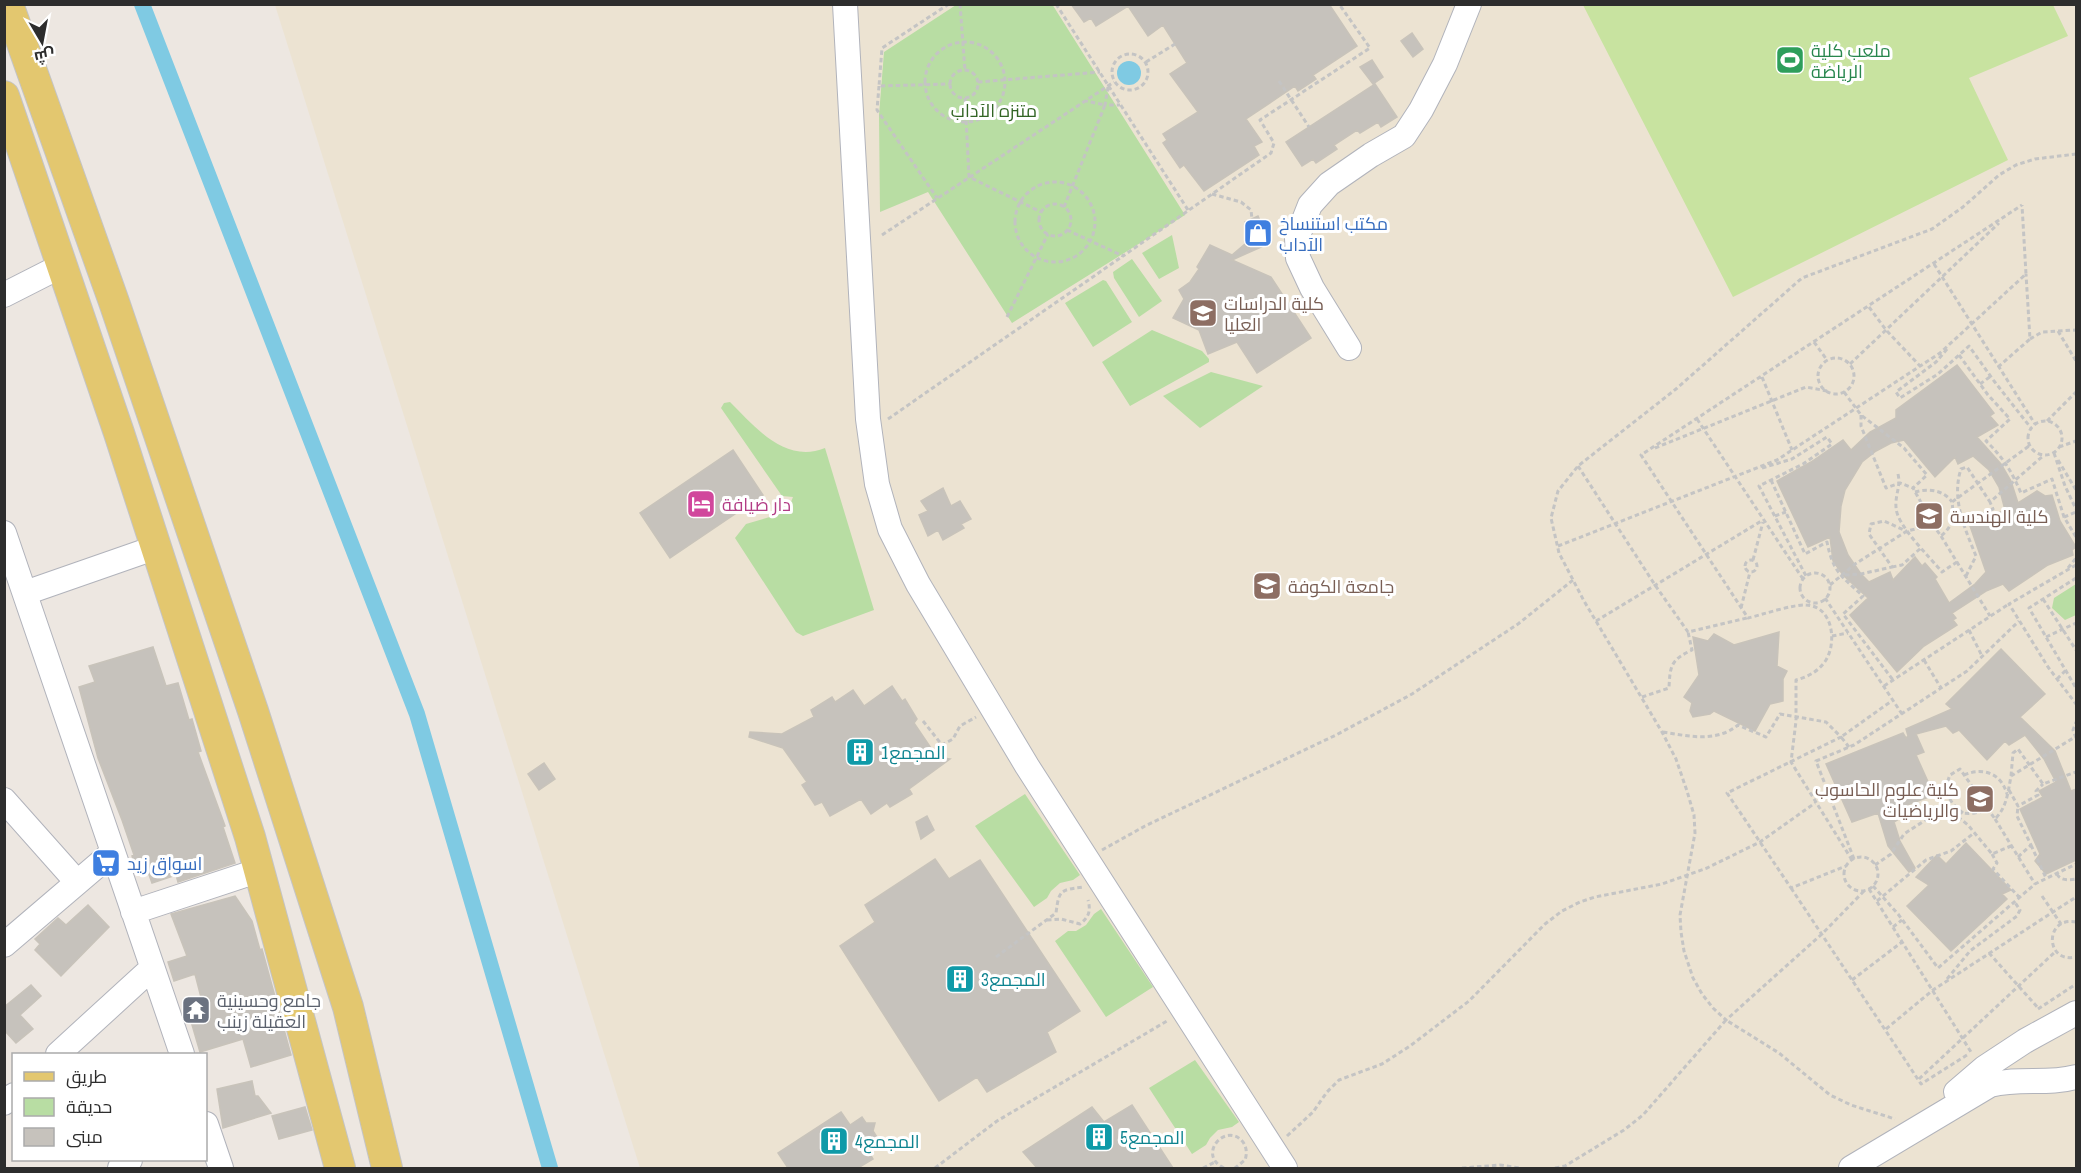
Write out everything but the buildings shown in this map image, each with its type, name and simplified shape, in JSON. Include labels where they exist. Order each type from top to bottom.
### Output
[{"type":"main road","points":[[8,4],[151,409],[253,711],[348,1007],[387,1168]]},
{"type":"main road","points":[[4,96],[157,547],[250,837],[336,1166]]},
{"type":"main road","points":[[250,837],[263,841],[276,838],[288,823]]},
{"type":"main road","points":[[262,877],[267,876],[273,869],[285,865],[298,869],[306,880]]},
{"type":"street","points":[[845,4],[868,418],[877,484],[890,529],[918,584],[1088,871],[1184,1011],[1285,1168]]},
{"type":"street","points":[[1349,348],[1312,288],[1298,258],[1297,238],[1310,205],[1329,184],[1404,136],[1421,110],[1445,64],[1469,4]]},
{"type":"street","points":[[4,295],[63,265]]},
{"type":"street","points":[[4,533],[182,1053]]},
{"type":"street","points":[[25,593],[157,547]]},
{"type":"street","points":[[4,800],[77,882]]},
{"type":"street","points":[[4,945],[113,852]]},
{"type":"street","points":[[133,912],[262,877]]},
{"type":"street","points":[[59,1053],[152,968]]},
{"type":"street","points":[[1941,1113],[1959,1088],[1984,1068],[2025,1041],[2076,1013]]},
{"type":"street","points":[[1851,1168],[1990,1085],[2004,1081],[2044,1082],[2076,1077]]},
{"type":"street","points":[[207,1127],[221,1168]]},
{"type":"path","points":[[937,198],[877,110],[882,48],[949,4]]},
{"type":"path","points":[[960,4],[965,69]]},
{"type":"path","points":[[1056,4],[1188,210]]},
{"type":"path","points":[[884,422],[1271,153],[1274,143],[1260,120],[1370,48],[1340,4]]},
{"type":"path","points":[[963,42],[979,44],[992,52],[1001,64],[1005,80],[1003,96],[995,110],[982,119],[966,123],[949,120],[941,115],[929,102],[924,84],[927,69],[935,55],[948,46],[963,42]]},
{"type":"path","points":[[1146,62],[1175,44]]},
{"type":"path","points":[[1131,53],[1146,62],[1148,75],[1142,86],[1137,89],[1124,90],[1114,82],[1112,65],[1120,56],[1131,53]]},
{"type":"path","points":[[965,69],[974,73],[978,82],[973,94],[965,98],[956,96],[950,88],[953,75],[960,70],[965,69]]},
{"type":"path","points":[[978,82],[1100,72]]},
{"type":"path","points":[[1279,81],[1309,127]]},
{"type":"path","points":[[882,235],[1114,82]]},
{"type":"path","points":[[879,86],[950,84]]},
{"type":"path","points":[[1064,207],[1106,105],[1108,85]]},
{"type":"path","points":[[965,98],[969,177]]},
{"type":"path","points":[[1085,101],[1121,105]]},
{"type":"path","points":[[1941,1113],[1913,1121],[1900,1120],[1841,1100],[1811,1081],[1779,1053],[1726,1020],[1702,994],[1684,951],[1681,932],[1680,915],[1695,833],[1694,816],[1676,759],[1573,580],[1557,547],[1551,518],[1558,491],[1578,466],[1676,389],[1802,278],[1932,229],[2016,165],[2035,159],[2076,154]]},
{"type":"path","points":[[969,177],[1041,212]]},
{"type":"path","points":[[1047,182],[1072,185],[1084,194],[1093,207],[1095,221],[1090,241],[1079,254],[1066,260],[1051,262],[1037,257],[1024,247],[1017,233],[1015,218],[1020,202],[1032,189],[1047,182]]},
{"type":"path","points":[[1212,194],[1241,202],[1251,210],[1252,219]]},
{"type":"path","points":[[1054,204],[1064,207],[1068,210],[1071,220],[1067,230],[1059,235],[1048,234],[1041,227],[1041,212],[1044,208],[1054,204]]},
{"type":"path","points":[[1647,452],[2022,205],[2030,339]]},
{"type":"path","points":[[1850,364],[2005,218]]},
{"type":"path","points":[[1067,230],[1124,256]]},
{"type":"path","points":[[1007,317],[1048,234]]},
{"type":"path","points":[[1934,264],[2035,424]]},
{"type":"path","points":[[1557,547],[1777,460],[1940,353],[2026,274]]},
{"type":"path","points":[[1869,307],[1886,330],[1920,366]]},
{"type":"path","points":[[1998,367],[2030,339],[2042,332],[2076,330]]},
{"type":"path","points":[[2058,331],[2076,361]]},
{"type":"path","points":[[1954,340],[1936,362],[1896,392],[1900,398],[1938,374],[1969,346],[2031,428]]},
{"type":"path","points":[[1814,342],[1827,360]]},
{"type":"path","points":[[1959,355],[1980,384],[2010,418],[1986,441],[2007,464],[2021,493],[2052,479],[2064,517],[2076,537]]},
{"type":"path","points":[[1748,618],[1641,455],[1806,387],[1832,393],[1844,392],[1853,384],[1854,372],[1850,364],[1838,358],[1827,360],[1819,370],[1818,376],[1819,382],[1827,391]]},
{"type":"path","points":[[1922,374],[1926,381]]},
{"type":"path","points":[[1980,384],[1991,376]]},
{"type":"path","points":[[1762,377],[1792,450]]},
{"type":"path","points":[[1844,392],[1861,415],[1904,448],[1927,475],[1914,490]]},
{"type":"path","points":[[2043,456],[2032,451],[2029,446],[2028,435],[2031,428],[2035,424],[2047,421],[2076,392]]},
{"type":"path","points":[[1861,415],[1861,426],[1886,488],[1900,483],[1914,490],[1928,489],[1942,493],[1952,502],[1953,523],[1949,530],[1941,536]]},
{"type":"path","points":[[1697,419],[1763,520],[1805,578]]},
{"type":"path","points":[[1990,502],[2043,456],[2054,453],[2059,447],[2062,439],[2061,433],[2054,424],[2047,421]]},
{"type":"path","points":[[1744,473],[1792,459],[1827,437],[1832,444],[1804,463],[1759,486],[1805,578]]},
{"type":"path","points":[[2059,447],[2076,441]]},
{"type":"path","points":[[1952,502],[2029,446]]},
{"type":"path","points":[[2054,453],[2076,490]]},
{"type":"path","points":[[2054,453],[2076,511],[2064,517]]},
{"type":"path","points":[[1800,455],[1804,463]]},
{"type":"path","points":[[1578,466],[1688,632],[1692,650],[1674,661],[1670,672],[1669,688],[1642,697]]},
{"type":"path","points":[[1964,524],[1993,509],[1967,467],[1963,468],[1959,479],[1958,498],[1964,524],[1976,556],[1966,576]]},
{"type":"path","points":[[1898,474],[1900,483],[1897,514],[1907,531],[1942,572],[1957,562]]},
{"type":"path","points":[[1772,480],[1805,554],[1827,542],[1831,561],[1837,572],[1863,596],[1843,614],[1893,680]]},
{"type":"path","points":[[1914,490],[1933,525],[1990,616]]},
{"type":"path","points":[[1775,516],[1786,512]]},
{"type":"path","points":[[1596,621],[1763,520]]},
{"type":"path","points":[[1753,560],[1763,520]]},
{"type":"path","points":[[1892,567],[1869,534],[1871,524],[1884,521],[1907,531]]},
{"type":"path","points":[[1830,585],[1855,564],[1907,531],[1933,525]]},
{"type":"path","points":[[1843,576],[1902,566],[1922,547]]},
{"type":"path","points":[[2067,569],[2076,558]]},
{"type":"path","points":[[1750,572],[1745,565],[1749,560],[1753,560]]},
{"type":"path","points":[[1750,572],[1757,568],[1753,560]]},
{"type":"path","points":[[1884,686],[2009,604],[2076,565]]},
{"type":"path","points":[[1741,609],[1750,572]]},
{"type":"path","points":[[1688,632],[1811,604],[1816,602],[1825,598],[1830,590],[1825,576],[1810,574],[1805,578],[1801,593],[1811,604],[1820,609],[1832,636],[1826,661],[1807,677],[1796,680],[1796,717],[1791,762],[1853,860]]},
{"type":"path","points":[[2076,578],[2029,608],[2076,688]]},
{"type":"path","points":[[1083,892],[1082,887],[1088,871],[1145,826],[1336,735],[1412,694],[1518,624],[1573,580]]},
{"type":"path","points":[[1825,598],[1902,714]]},
{"type":"path","points":[[2043,600],[2076,650]]},
{"type":"path","points":[[2009,604],[2057,679],[2076,704]]},
{"type":"path","points":[[1853,860],[1815,761],[1850,747],[1967,671],[2019,621]]},
{"type":"path","points":[[2046,637],[2076,623]]},
{"type":"path","points":[[1969,630],[1982,656]]},
{"type":"path","points":[[1832,636],[1848,633]]},
{"type":"path","points":[[1869,664],[1877,657]]},
{"type":"path","points":[[1924,660],[1941,688]]},
{"type":"path","points":[[2057,679],[2066,670]]},
{"type":"path","points":[[1869,889],[1971,1052],[1921,1084],[1727,793],[1841,736],[1893,700]]},
{"type":"path","points":[[1662,732],[1708,737],[1731,731],[1738,725],[1766,737],[1780,714],[1826,722],[1850,747]]},
{"type":"path","points":[[922,721],[942,745],[953,739],[960,726],[977,716]]},
{"type":"path","points":[[2011,776],[2076,738],[2073,730],[2076,722]]},
{"type":"path","points":[[1995,819],[2002,813],[2009,790],[2014,750],[2018,749],[2043,784]]},
{"type":"path","points":[[1963,814],[1948,797],[1946,782],[1950,775],[1960,769],[1995,819],[2035,884]]},
{"type":"path","points":[[1964,775],[1975,771],[1993,774],[2005,787],[2007,796]]},
{"type":"path","points":[[2018,806],[2038,795],[2036,791],[2043,784],[2076,772]]},
{"type":"path","points":[[2009,790],[2018,806],[2017,816],[2046,878]]},
{"type":"path","points":[[1272,1148],[1313,1112],[1339,1080],[1382,1064],[1410,1046],[1469,1001],[1545,924],[1562,912],[1595,897],[1635,891],[1688,876],[1760,842],[1816,803]]},
{"type":"path","points":[[1875,865],[1891,854],[1904,834],[1944,808],[1963,814],[1978,813],[1988,809]]},
{"type":"path","points":[[1950,810],[1992,854],[1997,863],[1994,869],[2019,897]]},
{"type":"path","points":[[1877,901],[1926,860],[1951,851],[1974,833]]},
{"type":"path","points":[[2018,856],[2031,845]]},
{"type":"path","points":[[1992,854],[2012,846]]},
{"type":"path","points":[[1556,1168],[1565,1166],[1643,1115],[1726,1020],[1822,934],[1864,891],[1873,886],[1878,876],[1875,865],[1866,858],[1853,860],[1846,866],[1791,888]]},
{"type":"path","points":[[1873,886],[1938,968],[2035,884],[2076,864]]},
{"type":"path","points":[[1846,866],[1845,882],[1853,890],[1864,891]]},
{"type":"path","points":[[2056,873],[2058,877],[2066,880],[2076,879]]},
{"type":"path","points":[[996,957],[1056,914],[1056,901],[1060,893],[1067,888],[1082,887]]},
{"type":"path","points":[[2042,896],[2061,924]]},
{"type":"path","points":[[1886,1029],[1933,990],[2076,897]]},
{"type":"path","points":[[1047,921],[1061,920],[1080,924],[1087,918],[1090,907],[1087,898]]},
{"type":"path","points":[[1944,983],[1970,951],[2017,916],[2020,910],[2014,901]]},
{"type":"path","points":[[1893,927],[1902,920]]},
{"type":"path","points":[[2076,922],[2066,921],[2061,924],[2053,933],[2052,939],[2056,951],[2067,958],[2076,957]]},
{"type":"path","points":[[1979,932],[1985,939]]},
{"type":"path","points":[[1852,980],[1902,942]]},
{"type":"path","points":[[1919,1079],[2056,951]]},
{"type":"path","points":[[1989,953],[2038,1009]]},
{"type":"path","points":[[2029,1015],[2076,984]]},
{"type":"path","points":[[935,1168],[997,1121],[1184,1011]]},
{"type":"path","points":[[1224,1168],[1215,1162],[1213,1153],[1216,1143],[1225,1136],[1236,1137],[1244,1144],[1246,1155],[1241,1165],[1235,1168]]},
{"type":"path","points":[[1203,1168],[1215,1162]]},
{"type":"path","points":[[1462,1168],[1500,1165],[1520,1168]]},
{"type":"shaded area","name":"جامعة الكوفة","points":[[275,5],[2076,5],[2076,1168],[640,1168]]},
{"type":"green space","name":"متنزه الآداب","points":[[1052,4],[1185,215],[1012,323],[928,192],[880,212],[879,115],[884,52],[956,5]]},
{"type":"green space","points":[[1583,5],[2053,5],[2068,36],[1969,78],[2008,160],[1733,297]]},
{"type":"green space","points":[[1172,235],[1179,268],[1159,279],[1142,253]]},
{"type":"green space","points":[[1132,259],[1162,301],[1139,317],[1114,278],[1113,272]]},
{"type":"green space","points":[[1103,280],[1106,281],[1132,322],[1093,347],[1065,303]]},
{"type":"green space","points":[[1152,330],[1202,351],[1209,362],[1130,406],[1102,362]]},
{"type":"green space","points":[[1211,372],[1263,386],[1200,428],[1163,396]]},
{"type":"green space","points":[[730,402],[760,432],[784,447],[810,452],[825,448],[874,610],[803,636],[796,632],[735,538],[746,524],[787,512],[793,497],[782,496],[721,408],[724,403]]},
{"type":"green space","points":[[2076,584],[2076,615],[2065,620],[2052,608],[2054,598]]},
{"type":"green space","points":[[1025,794],[1080,875],[1073,880],[1060,883],[1047,898],[1034,907],[975,826]]},
{"type":"green space","points":[[1101,909],[1153,987],[1106,1017],[1055,941],[1068,931],[1076,931],[1086,925]]},
{"type":"green space","points":[[1195,1060],[1239,1122],[1232,1127],[1218,1130],[1206,1145],[1192,1154],[1149,1088]]},
{"type":"water","points":[[1129,61],[1137,65],[1141,73],[1137,81],[1129,85],[1121,81],[1117,73],[1121,65]]},
{"type":"waterway","points":[[142,4],[417,714],[550,1168]]},
{"type":"place","name":"ملعب كلية الرياضة","points":[[1790,60]]},
{"type":"place","name":"مكتب استنساخ الآداب","points":[[1258,233]]},
{"type":"place","name":"كلية الدراسات العليا","points":[[1203,313]]},
{"type":"place","name":"دار ضيافة","points":[[701,504]]},
{"type":"place","name":"كلية الهندسة","points":[[1929,516]]},
{"type":"place","name":"جامعة الكوفة","points":[[1267,586]]},
{"type":"place","name":"المجمع1","points":[[860,752]]},
{"type":"place","name":"كلية علوم الحاسوب والرياضيات","points":[[1980,799]]},
{"type":"place","name":"اسواق زيد","points":[[106,863]]},
{"type":"place","name":"المجمع3","points":[[960,979]]},
{"type":"place","name":"جامع وحسينية العقيلة زينب","points":[[196,1010]]},
{"type":"place","name":"المجمع5","points":[[1099,1137]]},
{"type":"place","name":"المجمع4","points":[[834,1141]]}]
